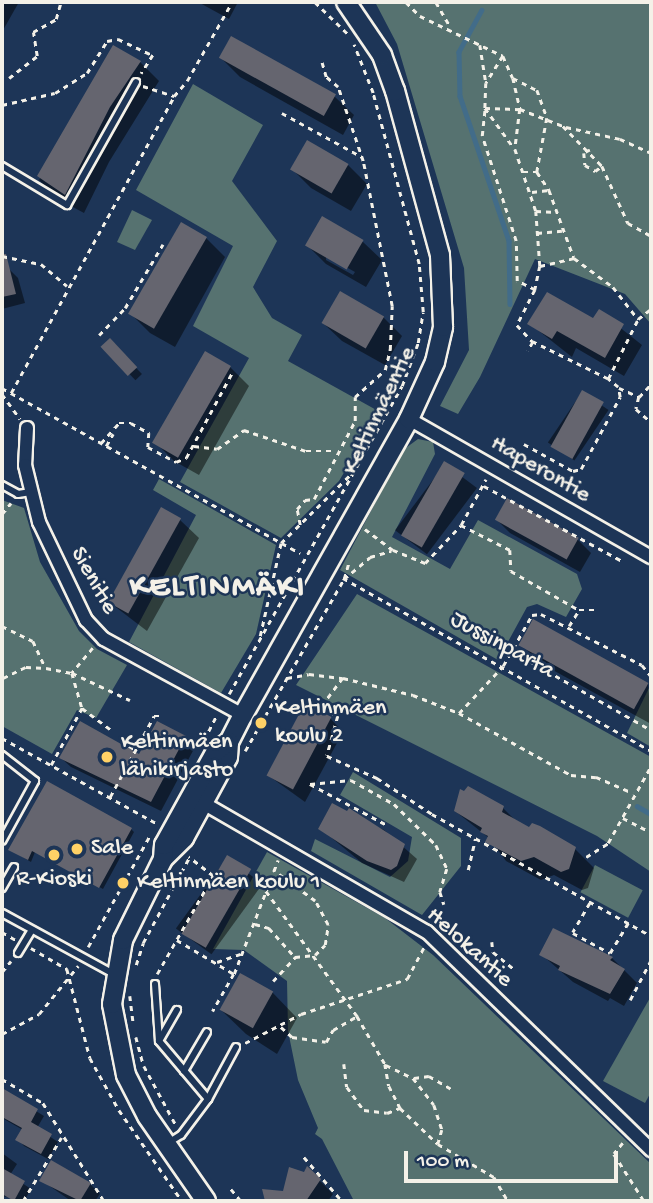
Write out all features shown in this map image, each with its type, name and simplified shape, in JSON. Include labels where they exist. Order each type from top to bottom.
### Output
[{"type":"main road","name":"Keltinmäentie","points":[[206,1201],[166,1144],[125,1075],[115,1037],[114,974],[123,940],[163,859],[164,845],[197,799],[216,751],[229,742],[408,419],[435,362],[443,327],[440,255],[392,80],[368,29],[346,2]]},
{"type":"street","name":"Haperontie","points":[[408,419],[651,557]]},
{"type":"street","name":"Sienitie","points":[[27,428],[25,493],[69,592],[104,639],[243,715]]},
{"type":"street","name":"Helokantie","points":[[197,799],[427,932],[651,1150]]},
{"type":"lane","points":[[2,166],[67,205],[136,82]]},
{"type":"lane","points":[[2,485],[25,493]]},
{"type":"lane","points":[[2,755],[35,781],[2,841]]},
{"type":"lane","points":[[2,888],[14,867]]},
{"type":"lane","points":[[2,913],[114,974]]},
{"type":"lane","points":[[18,953],[32,929]]},
{"type":"lane","points":[[155,984],[159,1041],[208,1100]]},
{"type":"lane","points":[[159,1041],[177,1010]]},
{"type":"lane","points":[[184,1071],[207,1032]]},
{"type":"lane","points":[[166,1144],[181,1135],[208,1100],[236,1047]]},
{"type":"path","points":[[9,78],[37,56],[33,33],[56,19],[61,2]]},
{"type":"path","points":[[11,393],[67,286],[174,96],[187,82],[232,2]]},
{"type":"path","points":[[198,751],[402,386],[414,355],[423,312],[419,264],[373,93],[352,38],[315,2]]},
{"type":"path","points":[[406,2],[420,16],[450,28],[503,57],[513,78],[520,109],[515,149]]},
{"type":"path","points":[[436,2],[450,28]]},
{"type":"path","points":[[2,105],[55,93],[88,73],[107,41],[118,39],[153,55],[136,82],[174,96]]},
{"type":"path","points":[[480,46],[486,83],[482,136],[516,241],[517,281],[535,290]]},
{"type":"path","points":[[486,83],[503,57]]},
{"type":"path","points":[[300,524],[297,509],[305,500],[314,499],[336,451],[355,421],[355,397],[385,370],[390,350],[392,306],[362,157],[338,87],[326,77],[322,63]]},
{"type":"path","points":[[513,78],[537,90],[547,118],[537,172],[549,190],[574,258],[613,286],[638,318]]},
{"type":"path","points":[[485,108],[520,109],[563,126],[620,139],[651,153]]},
{"type":"path","points":[[485,108],[515,149],[521,172],[532,192],[536,211],[540,266],[535,290],[517,325],[533,342],[639,397]]},
{"type":"path","points":[[282,113],[362,157]]},
{"type":"path","points":[[563,126],[590,150],[602,166],[628,223],[651,236]]},
{"type":"path","points":[[590,150],[583,153],[585,165],[595,171],[602,166]]},
{"type":"path","points":[[521,172],[537,172]]},
{"type":"path","points":[[532,192],[549,190]]},
{"type":"path","points":[[536,211],[556,212]]},
{"type":"path","points":[[536,233],[562,231]]},
{"type":"path","points":[[99,335],[125,308],[163,244]]},
{"type":"path","points":[[2,256],[41,264],[67,286]]},
{"type":"path","points":[[540,266],[574,258]]},
{"type":"path","points":[[607,379],[638,318],[651,309]]},
{"type":"path","points":[[528,351],[533,342]]},
{"type":"path","points":[[107,446],[119,423],[131,423],[149,433],[148,447],[176,461],[186,458],[232,373]]},
{"type":"path","points":[[651,384],[639,397],[636,409],[651,422]]},
{"type":"path","points":[[524,444],[573,471],[581,470],[618,405],[618,387]]},
{"type":"path","points":[[2,388],[300,553]]},
{"type":"path","points":[[2,394],[27,428]]},
{"type":"path","points":[[192,446],[217,449],[243,430],[306,451],[336,451]]},
{"type":"path","points":[[101,443],[113,434]]},
{"type":"path","points":[[351,522],[376,533],[393,550],[425,563],[461,525],[491,466]]},
{"type":"path","points":[[260,639],[281,543],[355,470]]},
{"type":"path","points":[[483,486],[622,561]]},
{"type":"path","points":[[2,514],[25,493]]},
{"type":"path","points":[[461,525],[510,550],[511,571],[579,610],[596,610]]},
{"type":"path","points":[[240,759],[344,579],[370,557],[393,550]]},
{"type":"path","name":"Jussinparta","points":[[334,574],[651,751]]},
{"type":"path","points":[[569,626],[579,610]]},
{"type":"path","points":[[458,713],[503,667],[531,615],[541,614],[569,626],[642,664],[651,676]]},
{"type":"path","points":[[2,626],[33,641],[46,668]]},
{"type":"path","points":[[72,673],[104,639]]},
{"type":"path","points":[[512,651],[651,730]]},
{"type":"path","points":[[2,661],[3,677],[26,667],[46,668],[72,673],[130,700]]},
{"type":"path","points":[[72,673],[82,708],[113,731]]},
{"type":"path","points":[[287,678],[309,674],[343,678],[413,695],[458,713],[570,775],[596,777],[633,793]]},
{"type":"path","points":[[343,678],[321,707],[338,716],[327,756],[377,778],[475,838],[651,936]]},
{"type":"path","points":[[51,765],[82,708]]},
{"type":"path","points":[[110,797],[155,716],[161,716]]},
{"type":"path","points":[[2,738],[157,824]]},
{"type":"path","points":[[9,750],[16,746]]},
{"type":"path","points":[[129,746],[136,750]]},
{"type":"path","points":[[586,857],[608,843],[633,793],[651,766]]},
{"type":"path","points":[[387,825],[310,784],[351,780],[394,804],[436,845],[447,869],[440,892],[444,904]]},
{"type":"path","points":[[2,1034],[39,1014],[71,979],[164,812]]},
{"type":"path","points":[[621,817],[651,832]]},
{"type":"path","points":[[468,870],[475,838]]},
{"type":"path","points":[[213,1011],[234,974],[283,849]]},
{"type":"path","points":[[155,984],[213,876],[189,857]]},
{"type":"path","points":[[273,870],[315,901],[328,925],[325,945],[315,955],[295,957],[274,981]]},
{"type":"path","points":[[266,891],[272,904],[315,955],[357,1016],[385,1064],[388,1086],[400,1108],[439,1144],[494,1177],[508,1201]]},
{"type":"path","points":[[261,901],[272,904]]},
{"type":"path","points":[[590,902],[573,933],[610,953],[628,923]]},
{"type":"path","points":[[255,924],[269,928],[295,957]]},
{"type":"path","points":[[2,932],[67,969],[77,1022],[90,1058],[119,1110],[182,1201]]},
{"type":"path","points":[[236,1047],[301,1014],[346,1002],[360,992],[407,979],[422,958],[427,932]]},
{"type":"path","points":[[177,940],[234,974]]},
{"type":"path","points":[[492,943],[493,953],[515,970]]},
{"type":"path","points":[[2,972],[18,953]]},
{"type":"path","points":[[216,963],[243,953]]},
{"type":"path","points":[[630,1000],[651,960]]},
{"type":"path","points":[[280,1026],[292,1037],[327,1042],[333,1030],[357,1016]]},
{"type":"path","points":[[344,1064],[347,1087],[364,1110],[387,1113],[400,1108]]},
{"type":"path","points":[[385,1064],[413,1078],[434,1105],[442,1130],[439,1144]]},
{"type":"path","points":[[413,1078],[429,1076],[453,1090]]},
{"type":"path","points":[[2,1079],[43,1103],[104,1201]]},
{"type":"path","points":[[632,1132],[614,1154],[644,1201]]},
{"type":"path","points":[[23,1201],[62,1137]]},
{"type":"path","points":[[304,1157],[342,1201]]},
{"type":"path","points":[[231,1189],[241,1201]]},
{"type":"green space","points":[[375,2],[646,2],[651,6],[651,324],[625,294],[535,259],[480,377],[458,414],[440,406],[469,350],[464,268],[397,44]]},
{"type":"green space","points":[[193,84],[263,125],[232,181],[277,241],[253,287],[272,318],[302,335],[288,361],[380,412],[339,481],[281,538],[180,482],[249,358],[193,326],[233,246],[136,190]]},
{"type":"green space","points":[[132,210],[152,220],[135,250],[117,242]]},
{"type":"green space","points":[[418,439],[433,442],[435,454],[392,537],[450,569],[478,520],[577,574],[582,589],[566,617],[537,604],[527,607],[498,660],[340,570],[403,450]]},
{"type":"green space","points":[[159,479],[276,545],[256,634],[221,693],[129,642],[196,515],[153,490]]},
{"type":"green space","points":[[2,500],[24,508],[40,562],[79,631],[97,649],[127,665],[96,718],[77,710],[52,754],[2,726]]},
{"type":"green space","points":[[357,594],[651,757],[651,872],[597,836],[296,685]]},
{"type":"green space","points":[[651,684],[651,747],[627,733]]},
{"type":"green space","points":[[353,772],[461,838],[461,866],[422,915],[311,851],[315,839],[390,877],[408,861],[412,837],[340,795]]},
{"type":"green space","points":[[267,852],[385,918],[433,955],[651,1164],[651,1201],[354,1201],[322,1139],[315,1134],[318,1128],[298,1080],[288,1031],[287,981],[244,950],[213,949]]},
{"type":"green space","points":[[595,865],[643,890],[628,918],[580,892]]},
{"type":"green space","points":[[651,996],[651,1092],[645,1103],[603,1081]]},
{"type":"building","points":[[231,36],[336,94],[324,116],[219,58]]},
{"type":"building","points":[[113,45],[141,61],[110,107],[65,195],[37,176]]},
{"type":"building","points":[[307,140],[349,164],[332,193],[290,169]]},
{"type":"building","points":[[322,216],[364,240],[347,269],[305,245]]},
{"type":"building","points":[[181,222],[207,237],[154,329],[128,314]]},
{"type":"building","points":[[2,254],[6,254],[16,294],[2,297]]},
{"type":"building","points":[[340,291],[384,316],[366,349],[322,323]]},
{"type":"building","points":[[547,292],[593,318],[599,309],[624,324],[605,358],[557,331],[552,339],[527,324]]},
{"type":"building","points":[[110,338],[137,367],[128,376],[100,347]]},
{"type":"building","points":[[205,351],[231,366],[178,458],[152,443]]},
{"type":"building","points":[[582,390],[604,402],[572,459],[550,447]]},
{"type":"building","points":[[444,461],[465,473],[422,547],[401,535]]},
{"type":"building","points":[[507,498],[579,538],[567,560],[495,520]]},
{"type":"building","points":[[161,507],[181,518],[128,613],[108,602]]},
{"type":"building","points":[[533,619],[648,683],[634,709],[518,645]]},
{"type":"building","points":[[305,703],[331,717],[293,789],[267,775]]},
{"type":"building","points":[[80,721],[139,754],[157,721],[186,736],[151,802],[59,758]]},
{"type":"building","points":[[47,781],[132,828],[99,888],[32,851],[28,860],[8,850]]},
{"type":"building","points":[[468,786],[504,806],[502,812],[529,827],[532,823],[540,826],[576,847],[569,869],[561,872],[534,857],[521,861],[485,842],[488,836],[480,832],[482,828],[454,811],[460,789],[464,791]]},
{"type":"building","points":[[332,803],[347,811],[349,808],[405,844],[397,866],[391,870],[367,861],[318,829]]},
{"type":"building","points":[[227,855],[251,869],[206,948],[182,934]]},
{"type":"building","points":[[553,928],[613,957],[610,960],[625,969],[610,994],[558,970],[560,966],[539,955]]},
{"type":"building","points":[[240,973],[273,991],[253,1028],[220,1010]]},
{"type":"building","points":[[2,1088],[38,1109],[31,1122],[52,1134],[41,1154],[15,1140],[22,1128],[2,1117]]},
{"type":"building","points":[[51,1160],[91,1183],[80,1201],[39,1181]]},
{"type":"building","points":[[307,1166],[321,1179],[306,1201],[265,1201],[262,1189],[283,1191],[289,1167],[304,1172]]},
{"type":"building","points":[[2,1168],[25,1181],[14,1201],[2,1194]]},
{"type":"waterway","points":[[482,10],[459,52],[460,96],[509,241],[510,304]]},
{"type":"waterway","points":[[637,806],[651,814]]},
{"type":"place","name":"Keltinmäen koulu 2","points":[[261,723]]},
{"type":"place","name":"Keltinmäen lähikirjasto","points":[[107,757]]},
{"type":"place","name":"Sale","points":[[77,849]]},
{"type":"place","name":"R-Kioski","points":[[54,855]]},
{"type":"place","name":"Keltinmäen koulu 1","points":[[123,883]]},
{"type":"district","name":"KELTINMÄKI","points":[[218,588]]}]
